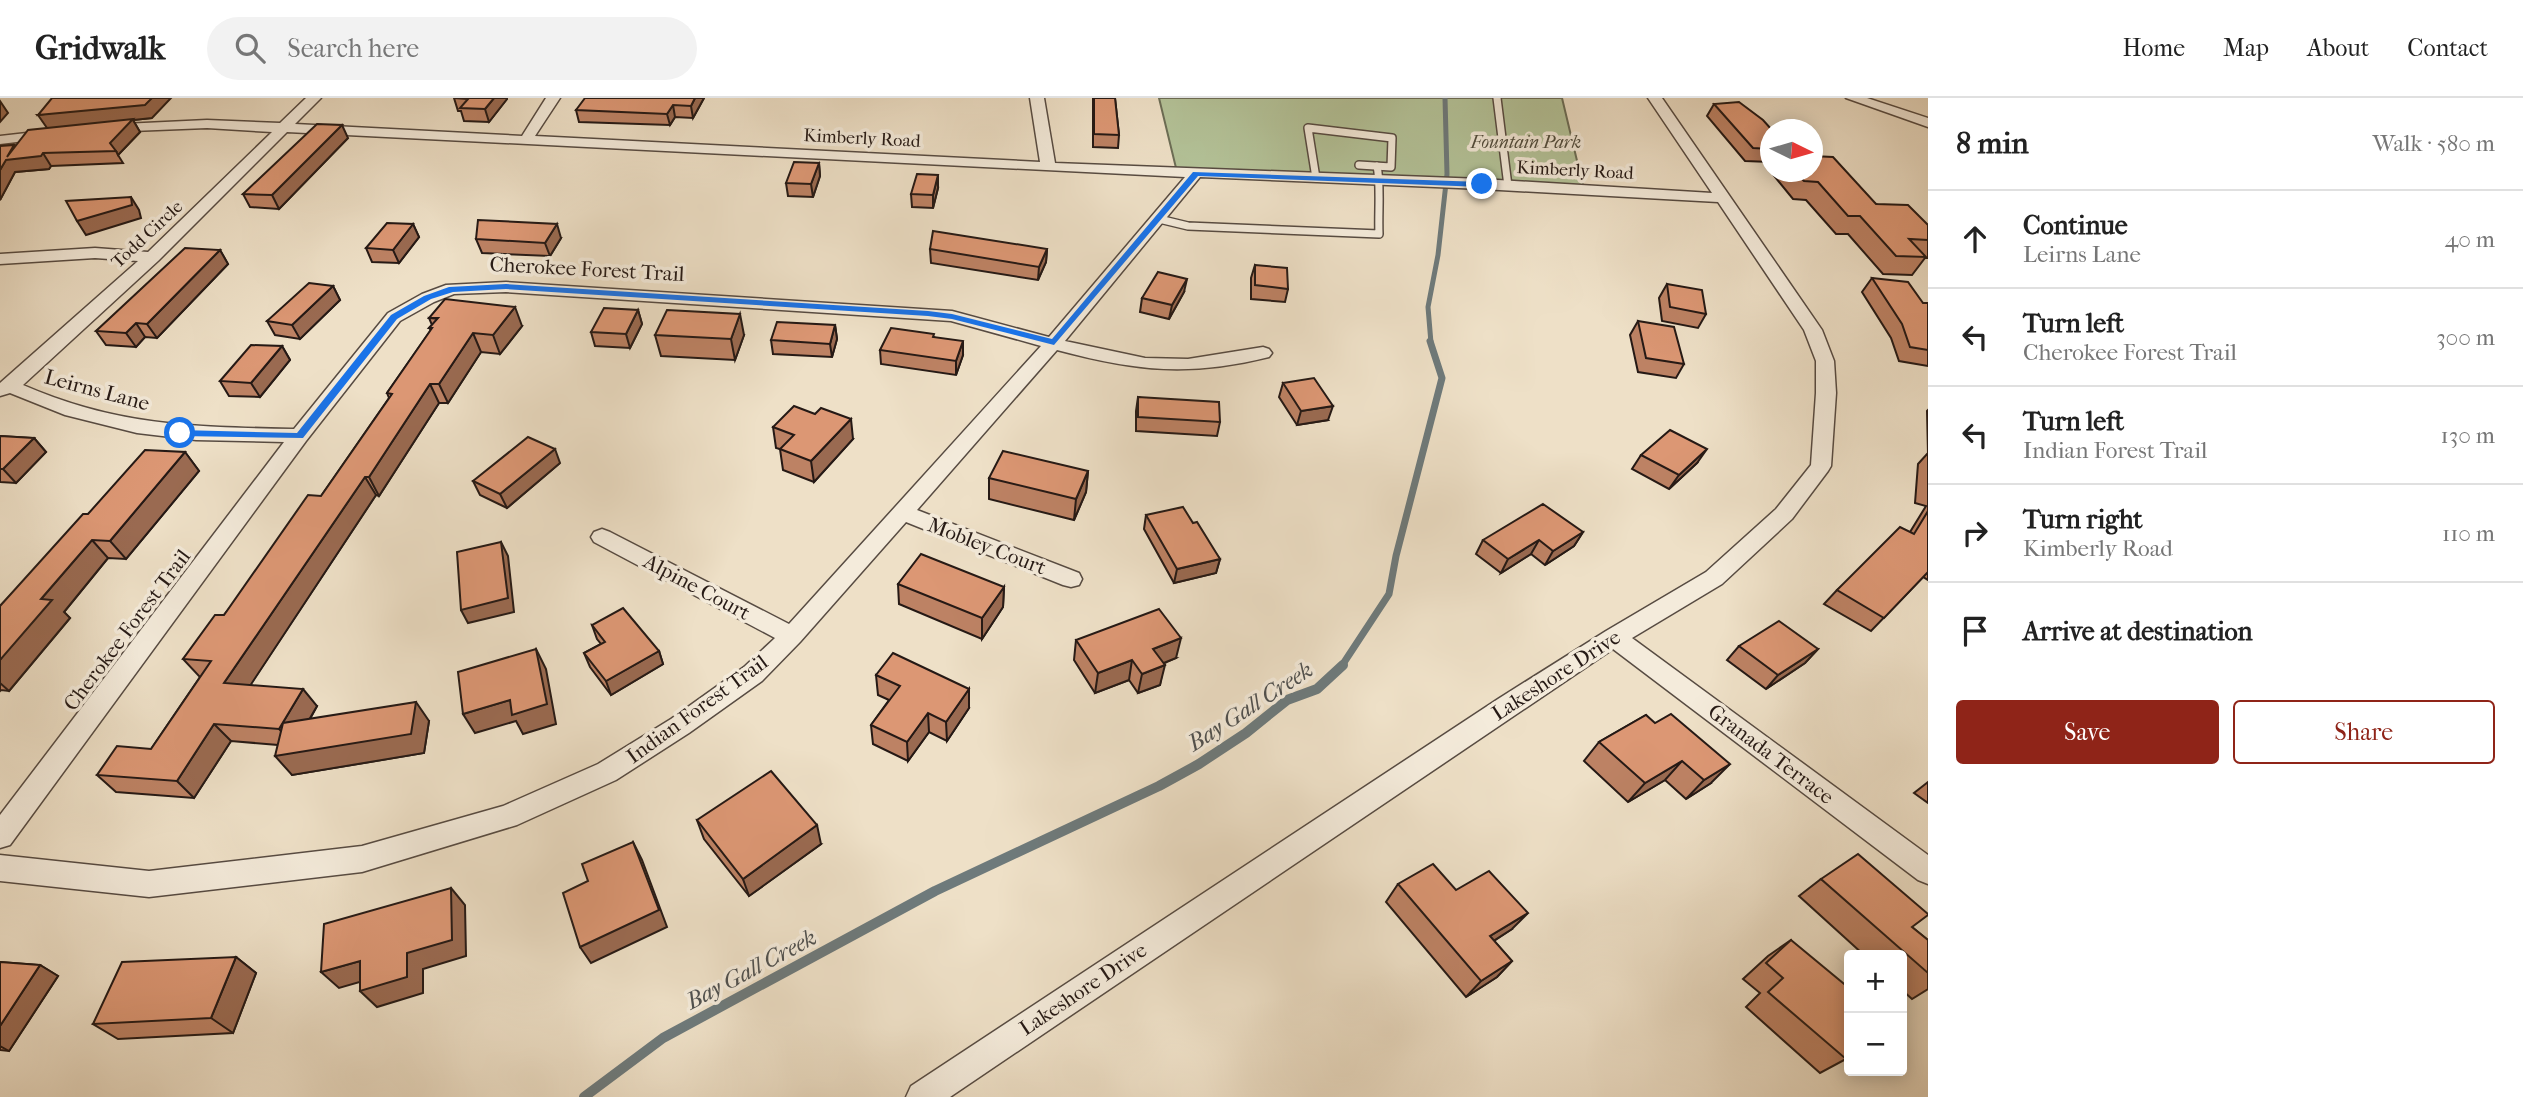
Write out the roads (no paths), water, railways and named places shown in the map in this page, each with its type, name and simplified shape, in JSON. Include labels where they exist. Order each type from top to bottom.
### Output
[{"type":"street","name":"Todd Circle","points":[[5,388],[152,257],[314,98]]},
{"type":"street","points":[[526,140],[553,98]]},
{"type":"street","points":[[1037,98],[1048,167]]},
{"type":"street","name":"Lakeshore Drive","points":[[922,1097],[1614,637],[1714,578],[1784,514],[1821,466],[1826,393],[1825,361],[1813,330],[1655,98]]},
{"type":"street","points":[[1853,98],[1928,123]]},
{"type":"street","name":"Kimberly Road","points":[[95,129],[135,125],[207,124],[1048,167],[1316,178],[1379,173],[1408,181],[1722,198]]},
{"type":"street","points":[[0,140],[68,132]]},
{"type":"street","name":"Indian Forest Trail","points":[[0,868],[149,884],[362,859],[508,817],[607,772],[753,674],[792,636],[1054,342],[1196,173]]},
{"type":"street","points":[[0,259],[95,253],[152,257]]},
{"type":"street","name":"Cherokee Forest Trail","points":[[0,836],[299,436],[394,317],[428,298],[452,289],[506,287],[928,313],[991,325],[1122,361],[1167,366],[1263,353]]},
{"type":"street","name":"Leirns Lane","points":[[5,388],[51,405],[113,422],[180,433],[299,436]]},
{"type":"street","name":"Mobley Court","points":[[904,513],[1071,579]]},
{"type":"street","name":"Alpine Court","points":[[602,537],[792,636]]},
{"type":"street","name":"Granada Terrace","points":[[1614,637],[1928,871]]},
{"type":"lane","points":[[1497,98],[1508,186]]},
{"type":"lane","points":[[1316,178],[1308,128],[1392,138],[1391,167],[1379,173],[1359,165]]},
{"type":"lane","points":[[1159,219],[1188,226],[1379,234],[1379,173]]},
{"type":"waterway","name":"Bay Gall Creek","points":[[1431,343],[1428,307],[1438,255],[1447,174],[1445,98]]},
{"type":"waterway","name":"Bay Gall Creek","points":[[1341,667],[1389,594],[1396,556],[1442,378],[1430,341]]},
{"type":"waterway","name":"Bay Gall Creek","points":[[584,1097],[663,1038],[935,891],[1159,786],[1199,764],[1246,733],[1287,700],[1317,689],[1341,667]]},
{"type":"park label","name":"Fountain Park","points":[[1526,142]]}]
